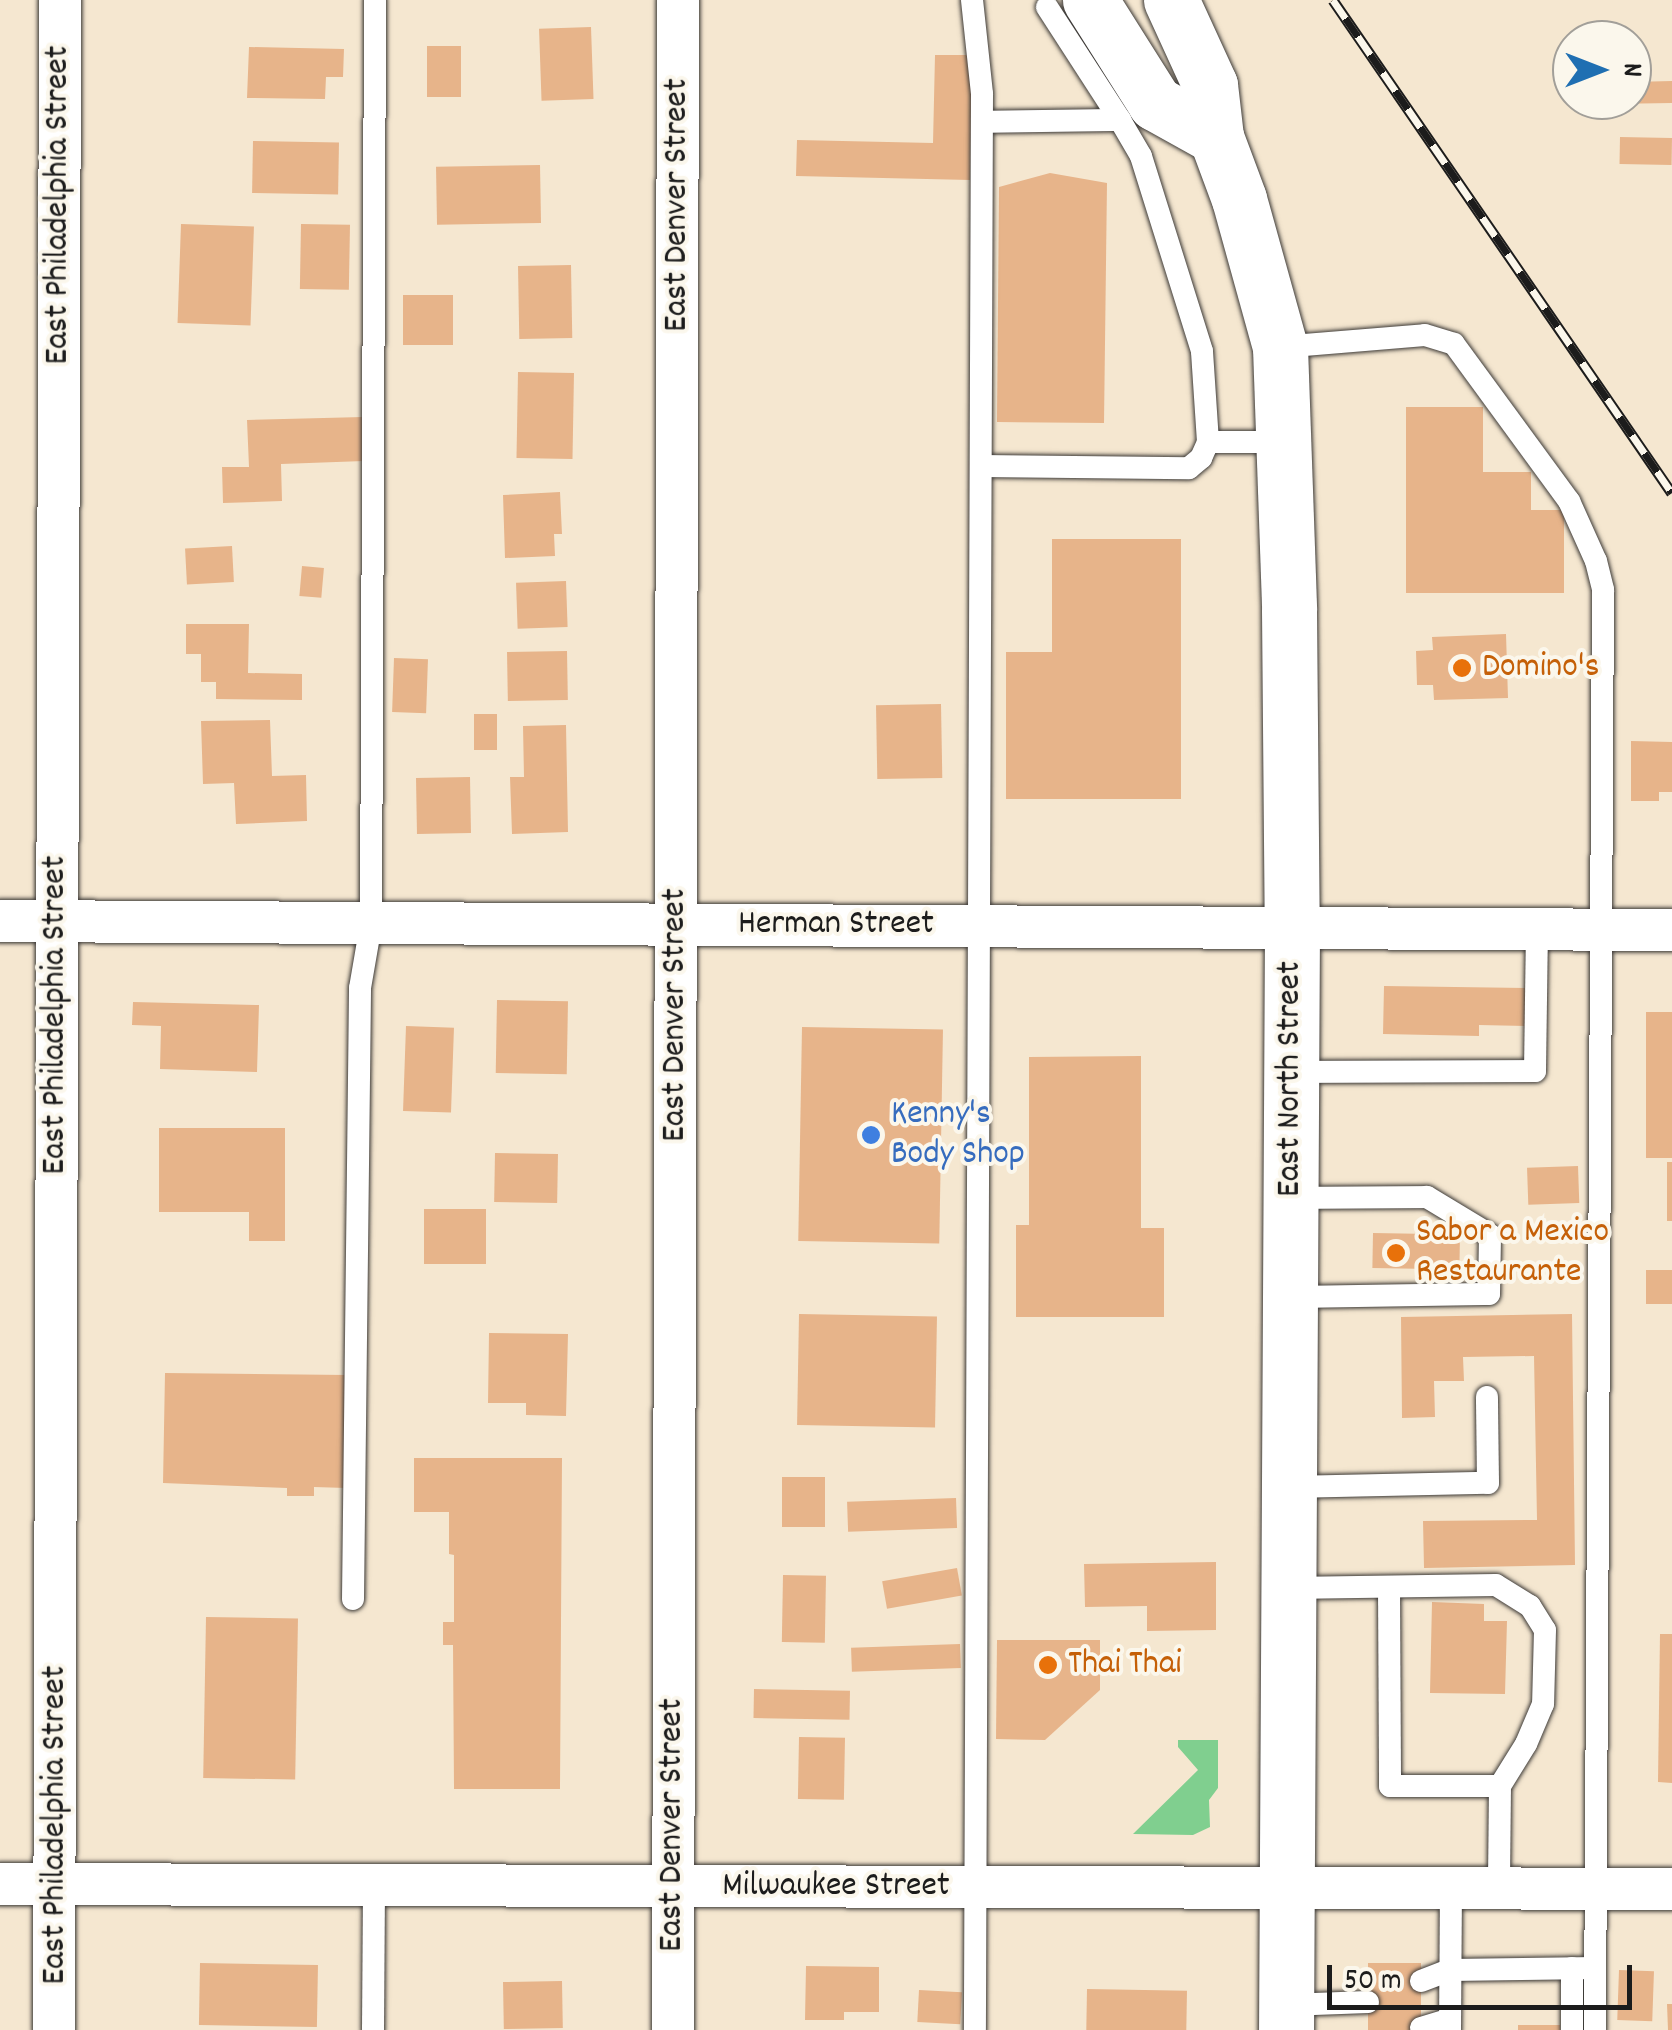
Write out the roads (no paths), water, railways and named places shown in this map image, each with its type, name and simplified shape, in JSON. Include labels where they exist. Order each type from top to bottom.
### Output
[{"type":"main road","points":[[1150,0],[1213,111]]},
{"type":"main road","name":"East North Street","points":[[1171,0],[1213,111],[1280,347],[1285,442],[1292,928],[1286,2017]]},
{"type":"main road","points":[[1068,4],[1155,103],[1213,111]]},
{"type":"street","name":"East Philadelphia Street","points":[[54,2030],[60,0]]},
{"type":"street","name":"East Denver Street","points":[[673,2030],[678,0]]},
{"type":"street","name":"Herman Street","points":[[0,921],[1672,930]]},
{"type":"street","name":"Milwaukee Street","points":[[0,1884],[1672,1888]]},
{"type":"lane","points":[[353,1599],[360,988],[371,924],[375,0]]},
{"type":"lane","points":[[972,0],[982,122],[975,2030]]},
{"type":"lane","points":[[980,466],[1190,468],[1201,458],[1208,442],[1202,351],[1141,156],[1120,120],[1068,4]]},
{"type":"lane","points":[[982,122],[1120,120]]},
{"type":"lane","points":[[1280,347],[1344,339],[1440,336],[1454,344],[1490,388],[1569,501],[1596,561],[1603,590],[1596,1888],[1572,2030]]},
{"type":"lane","points":[[1208,442],[1285,442]]},
{"type":"lane","points":[[1292,1072],[1536,1071],[1537,930]]},
{"type":"lane","points":[[1290,1297],[1490,1294],[1490,1236],[1427,1197],[1291,1198]]},
{"type":"lane","points":[[1290,1487],[1488,1483],[1488,1397]]},
{"type":"lane","points":[[1289,1588],[1496,1585],[1530,1606],[1545,1630],[1543,1704],[1526,1744],[1500,1786],[1499,1887]]},
{"type":"lane","points":[[1390,1586],[1390,1786],[1500,1786]]},
{"type":"lane","points":[[373,2030],[374,1887]]},
{"type":"lane","points":[[1421,2028],[1450,2025],[1451,1887]]},
{"type":"lane","points":[[1421,1981],[1450,1970],[1584,1968]]},
{"type":"lane","points":[[1584,1968],[1595,2030]]},
{"type":"lane","points":[[1286,2017],[1368,2002]]},
{"type":"railway","points":[[1333,0],[1672,493]]},
{"type":"place","name":"Domino's","points":[[1462,668]]},
{"type":"place","name":"Kenny's Body Shop","points":[[871,1135]]},
{"type":"place","name":"Sabor a Mexico Restaurante","points":[[1396,1253]]},
{"type":"place","name":"Thai Thai","points":[[1048,1665]]}]
